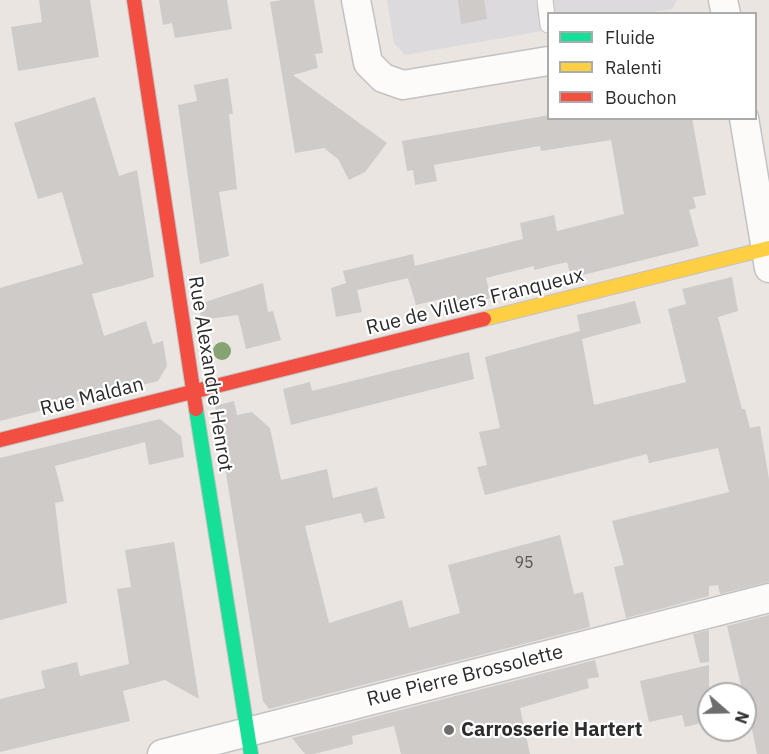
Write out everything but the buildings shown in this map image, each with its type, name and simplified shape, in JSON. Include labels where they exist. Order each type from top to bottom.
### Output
[{"type":"street","name":"Rue Alexandre Henrot","points":[[134,0],[249,743]]},
{"type":"street","points":[[356,0],[368,63],[383,78],[403,85],[547,61]]},
{"type":"street","points":[[745,120],[760,156],[768,255]]},
{"type":"street","name":"Rue de Villers Franqueux","points":[[193,392],[768,255]]},
{"type":"street","name":"Rue Maldan","points":[[0,440],[193,392]]},
{"type":"street","name":"Rue Pierre Brossolette","points":[[162,754],[249,743],[769,598]]},
{"type":"shaded area","points":[[387,0],[677,0],[672,9],[651,12],[547,12],[547,30],[405,55],[394,43]]},
{"type":"traffic: fast","points":[[196,409],[251,754]]},
{"type":"traffic: slow","points":[[484,319],[769,248]]},
{"type":"traffic: jam","points":[[134,0],[196,409]]},
{"type":"traffic: jam","points":[[0,440],[484,319]]},
{"type":"place","name":"Carrosserie Hartert","points":[[449,730]]}]
